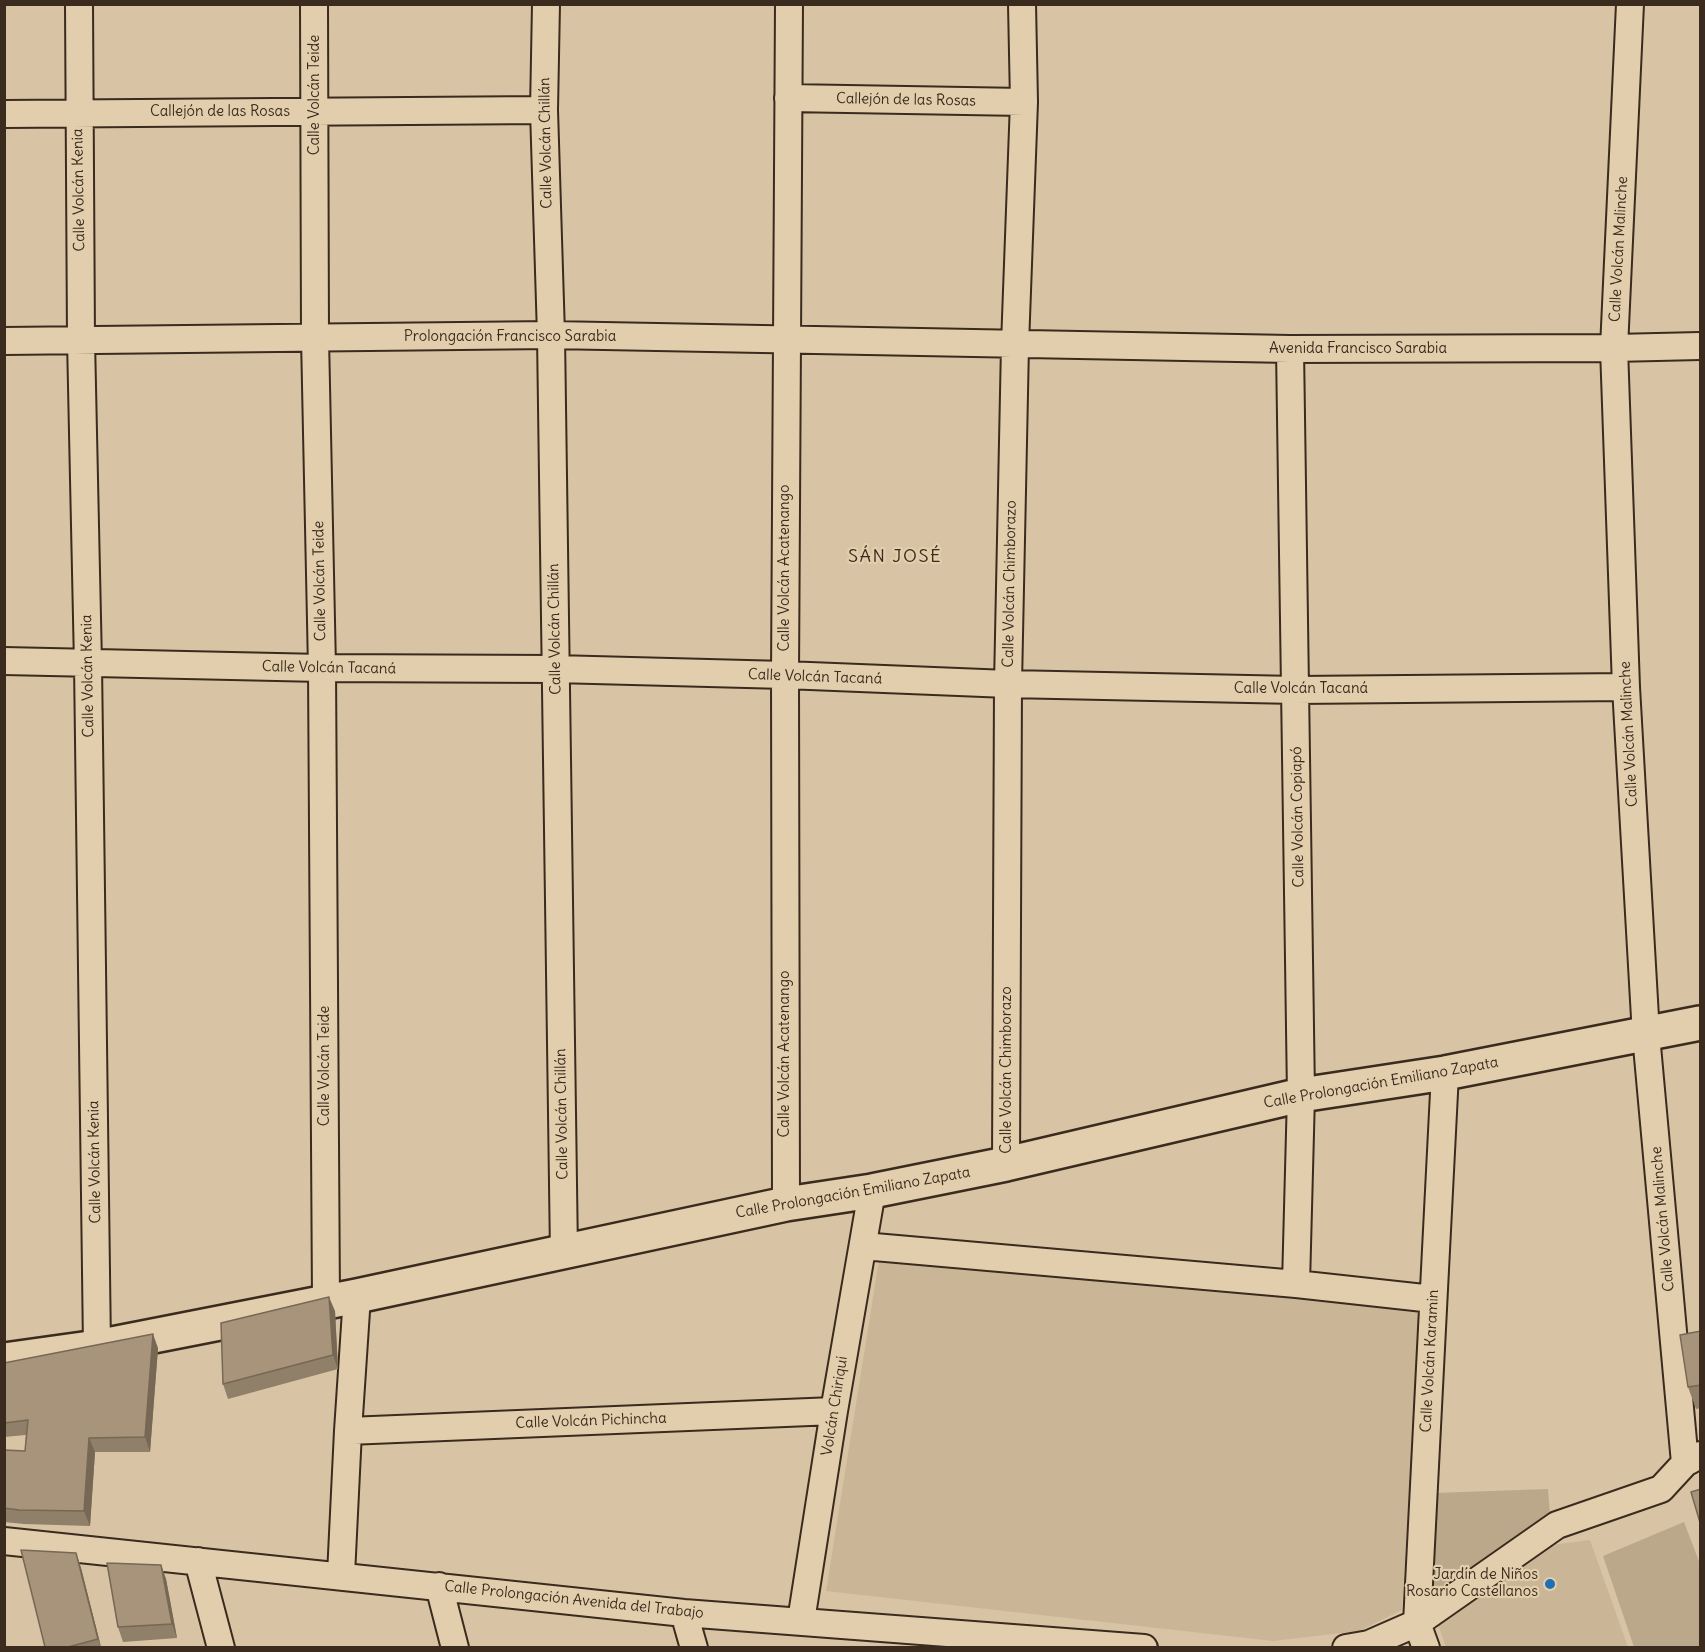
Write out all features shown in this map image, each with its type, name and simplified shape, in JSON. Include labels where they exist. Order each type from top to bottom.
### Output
[{"type":"street","name":"Calle Volcán Kenia","points":[[79,4],[81,340],[88,664],[97,1347]]},
{"type":"street","name":"Calle Volcán Teide","points":[[314,4],[315,338],[322,668],[341,1298],[348,1431],[341,1575]]},
{"type":"street","name":"Calle Volcán Chillán","points":[[546,4],[544,110],[551,335],[564,1253]]},
{"type":"street","name":"Calle Volcán Acatenango","points":[[786,1204],[785,675],[789,4]]},
{"type":"street","name":"Calle Volcán Chimborazo","points":[[1006,1164],[1008,684],[1015,345],[1024,102],[1022,4]]},
{"type":"street","name":"Calle Volcán Malinche","points":[[1630,4],[1614,348],[1626,687],[1646,1035],[1693,1459]]},
{"type":"street","name":"Callejón de las Rosas","points":[[788,98],[1024,102]]},
{"type":"street","name":"Callejón de las Rosas","points":[[4,114],[544,110]]},
{"type":"street","name":"Prolongación Francisco Sarabia","points":[[4,340],[551,335],[1015,345]]},
{"type":"street","name":"Avenida Francisco Sarabia","points":[[1015,345],[1290,349],[1701,346]]},
{"type":"street","name":"Calle Volcán Copiapó","points":[[1290,349],[1301,1095],[1296,1284]]},
{"type":"street","name":"Calle Volcán Tacaná","points":[[4,662],[322,668],[555,669],[1008,684],[1296,690],[1626,687]]},
{"type":"street","name":"Calle Prolongación Emiliano Zapata","points":[[4,1360],[97,1347],[564,1253],[786,1204],[872,1191],[1006,1164],[1301,1095],[1445,1073],[1701,1023]]},
{"type":"street","name":"Calle Volcán Karamin","points":[[1426,1647],[1417,1623],[1445,1073]]},
{"type":"street","name":"Volcán Chiriqui","points":[[801,1621],[872,1191]]},
{"type":"street","points":[[863,1246],[1296,1284],[1434,1299]]},
{"type":"street","name":"Calle Volcán Pichincha","points":[[348,1431],[834,1411]]},
{"type":"street","points":[[1346,1647],[1369,1644],[1417,1623],[1557,1525],[1661,1489],[1693,1459]]},
{"type":"street","name":"Calle Prolongación Avenida del Trabajo","points":[[4,1541],[684,1612],[801,1621],[925,1639],[1144,1647]]},
{"type":"street","points":[[198,1561],[221,1647]]},
{"type":"street","points":[[439,1586],[455,1647]]},
{"type":"street","points":[[684,1612],[694,1647]]},
{"type":"shaded area","points":[[880,1254],[1420,1311],[1402,1610],[1359,1631],[1273,1641],[826,1591]]},
{"type":"shaded area","points":[[1548,1489],[1550,1515],[1432,1598],[1435,1493]]},
{"type":"shaded area","points":[[1684,1522],[1700,1564],[1700,1647],[1634,1647],[1603,1556]]},
{"type":"shaded area","name":"Jardín de Niños Rosario Castellanos","points":[[1590,1540],[1628,1647],[1446,1647],[1437,1622],[1551,1545]]},
{"type":"building","points":[[329,1297],[333,1355],[223,1384],[221,1323]]},
{"type":"building","points":[[1701,1331],[1701,1385],[1688,1387],[1680,1335]]},
{"type":"building","points":[[153,1334],[145,1437],[89,1438],[84,1511],[4,1508],[4,1450],[25,1451],[28,1420],[4,1423],[4,1363]]},
{"type":"building","points":[[1701,1489],[1701,1526],[1691,1492]]},
{"type":"building","points":[[21,1550],[76,1553],[98,1639],[68,1647],[45,1647]]},
{"type":"building","points":[[107,1563],[161,1565],[172,1624],[118,1627]]},
{"type":"place","name":"Jardín de Niños Rosario Castellanos","points":[[1550,1584]]},
{"type":"district","name":"SÁN JOSÉ","points":[[895,557]]}]
